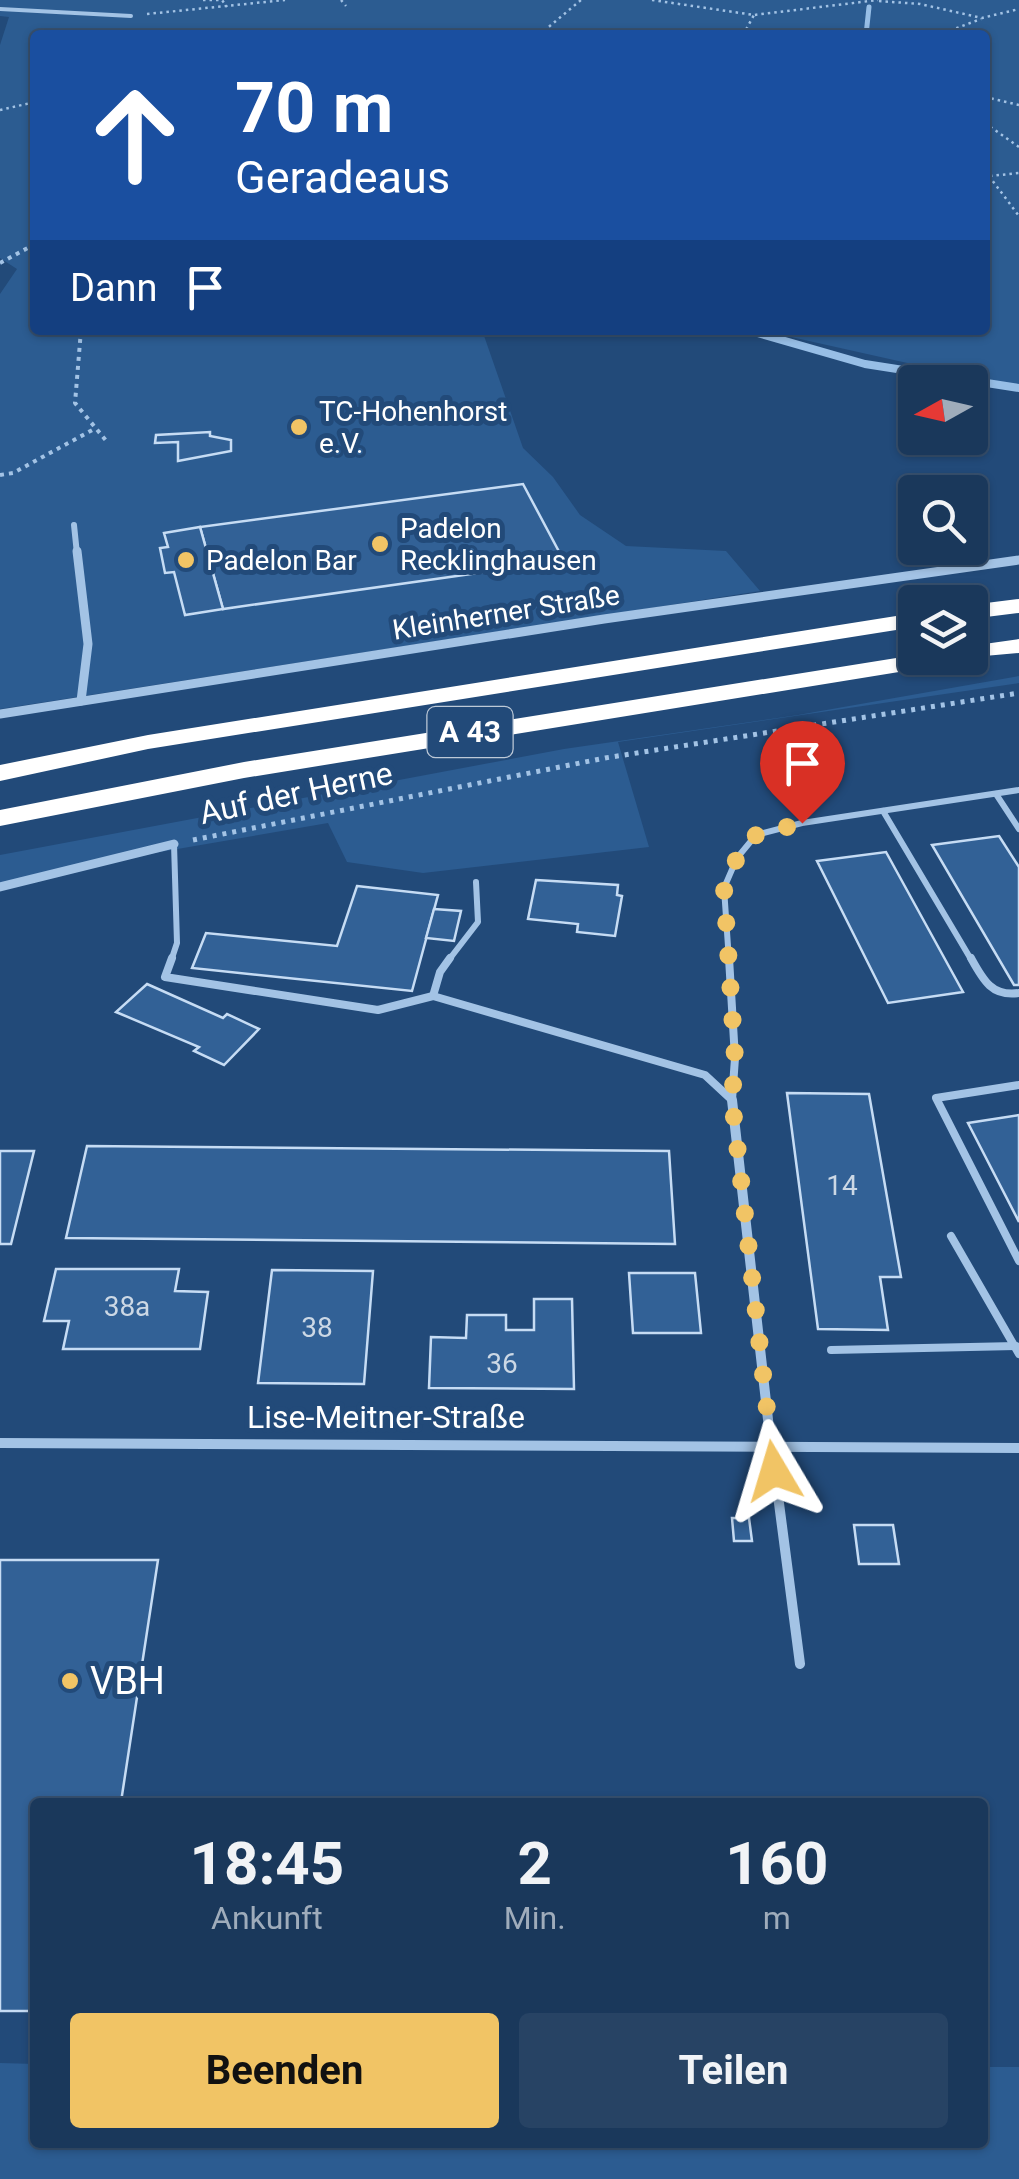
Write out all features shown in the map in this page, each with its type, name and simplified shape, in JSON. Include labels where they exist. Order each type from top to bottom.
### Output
[{"type":"highway","points":[[988,610],[1019,606]]},
{"type":"highway","name":"A 43","points":[[0,772],[267,722],[898,623]]},
{"type":"highway","points":[[988,650],[1019,646]]},
{"type":"highway","name":"A 43","points":[[0,818],[282,764],[898,665]]},
{"type":"street","points":[[74,525],[88,644],[80,701]]},
{"type":"street","name":"Kleinherner Straße","points":[[0,714],[1019,560]]},
{"type":"street","name":"Auf der Herne","points":[[0,887],[174,844]]},
{"type":"street","points":[[732,1100],[771,1446]]},
{"type":"street","name":"Lise-Meitner-Straße","points":[[0,1443],[1019,1448]]},
{"type":"lane","points":[[0,9],[131,16]]},
{"type":"lane","points":[[732,1100],[735,1058],[724,888],[737,858],[756,835],[883,810],[1019,790]]},
{"type":"lane","points":[[996,794],[1019,830]]},
{"type":"lane","points":[[883,810],[986,986],[1006,995],[1019,993]]},
{"type":"lane","points":[[174,844],[176,943],[165,977],[378,1010],[433,996],[706,1075],[732,1100]]},
{"type":"lane","points":[[433,996],[440,972],[478,922],[476,882]]},
{"type":"lane","points":[[1019,1085],[936,1098],[1019,1261]]},
{"type":"lane","points":[[951,1236],[1017,1350]]},
{"type":"lane","points":[[831,1350],[1017,1350]]},
{"type":"lane","points":[[771,1446],[800,1664]]},
{"type":"path","points":[[203,0],[222,0],[228,7]]},
{"type":"path","points":[[131,16],[285,0]]},
{"type":"path","points":[[341,0],[346,6]]},
{"type":"path","points":[[544,30],[580,0]]},
{"type":"path","points":[[652,0],[754,16],[879,1],[920,4],[982,18]]},
{"type":"path","points":[[951,30],[1019,9]]},
{"type":"path","points":[[746,30],[754,16]]},
{"type":"path","points":[[990,98],[1019,106]]},
{"type":"path","points":[[0,110],[30,103]]},
{"type":"path","points":[[990,126],[1019,148]]},
{"type":"path","points":[[990,176],[1019,174]]},
{"type":"path","points":[[990,180],[1019,216]]},
{"type":"path","points":[[0,263],[30,247]]},
{"type":"path","points":[[81,335],[76,402],[108,443]]},
{"type":"path","points":[[0,475],[12,473],[96,428]]},
{"type":"path","name":"Auf der Herne","points":[[174,844],[605,758],[1019,693]]},
{"type":"shaded area","points":[[0,0],[1019,0],[1019,388],[988,381],[988,365],[916,365],[782,335],[990,335],[990,30],[30,30],[30,335],[484,335],[523,448],[553,477],[580,515],[626,546],[726,551],[760,591],[0,709],[0,294],[17,269],[0,258],[0,45],[9,17],[0,16]]},
{"type":"shaded area","points":[[1019,676],[1019,683],[618,742],[649,847],[423,873],[347,862],[328,823],[125,858],[0,891],[0,855],[564,749],[798,715]]},
{"type":"shaded area","points":[[0,2063],[30,2064],[30,2148],[988,2148],[988,2067],[1019,2067],[1019,2179],[0,2179]]},
{"type":"building","points":[[210,432],[210,436],[231,440],[231,451],[178,461],[178,442],[155,443],[156,435]]},
{"type":"building","name":"Padelon Recklinghausen","points":[[523,484],[564,561],[223,609],[200,527]]},
{"type":"building","name":"Padelon Bar","points":[[200,527],[223,609],[185,615],[174,572],[165,573],[160,548],[168,547],[164,533]]},
{"type":"building","points":[[999,836],[1019,867],[1019,985],[1014,985],[932,845]]},
{"type":"building","points":[[886,852],[963,992],[888,1003],[817,861]]},
{"type":"building","points":[[536,880],[618,885],[617,895],[622,896],[615,936],[577,932],[578,924],[528,919]]},
{"type":"building","points":[[357,886],[438,895],[412,991],[192,968],[206,933],[337,946]]},
{"type":"building","points":[[434,909],[461,911],[454,941],[426,938]]},
{"type":"building","points":[[147,984],[223,1018],[227,1014],[259,1029],[224,1065],[194,1051],[199,1047],[116,1012]]},
{"type":"building","points":[[787,1093],[869,1094],[901,1277],[880,1277],[888,1330],[818,1329]]},
{"type":"building","points":[[1019,1115],[1019,1222],[968,1123]]},
{"type":"building","points":[[87,1146],[669,1151],[675,1244],[66,1238]]},
{"type":"building","points":[[0,1151],[34,1151],[11,1244],[0,1244]]},
{"type":"building","points":[[56,1269],[179,1269],[175,1291],[208,1292],[200,1349],[63,1349],[69,1321],[44,1321]]},
{"type":"building","points":[[272,1270],[373,1271],[364,1384],[258,1383]]},
{"type":"building","points":[[629,1273],[695,1273],[701,1333],[633,1333]]},
{"type":"building","points":[[534,1299],[572,1299],[574,1389],[429,1388],[431,1337],[466,1338],[467,1315],[506,1315],[506,1330],[534,1330]]},
{"type":"building","points":[[732,1518],[749,1518],[752,1541],[734,1541]]},
{"type":"building","points":[[854,1525],[893,1525],[899,1564],[859,1564]]},
{"type":"building","name":"VBH","points":[[0,1560],[158,1560],[122,1798],[30,1798],[30,2011],[0,2011]]},
{"type":"waterway","points":[[867,30],[869,7]]},
{"type":"waterway","points":[[764,335],[865,364],[1019,388]]},
{"type":"place","name":"TC-Hohenhorst e.V.","points":[[299,427]]},
{"type":"place","name":"Padelon Recklinghausen","points":[[380,544]]},
{"type":"place","name":"Padelon Bar","points":[[186,560]]},
{"type":"place","name":"VBH","points":[[70,1681]]},
{"type":"route","points":[[774,1471],[732,1100],[735,1058],[724,888],[737,858],[756,835],[802,823]]}]
